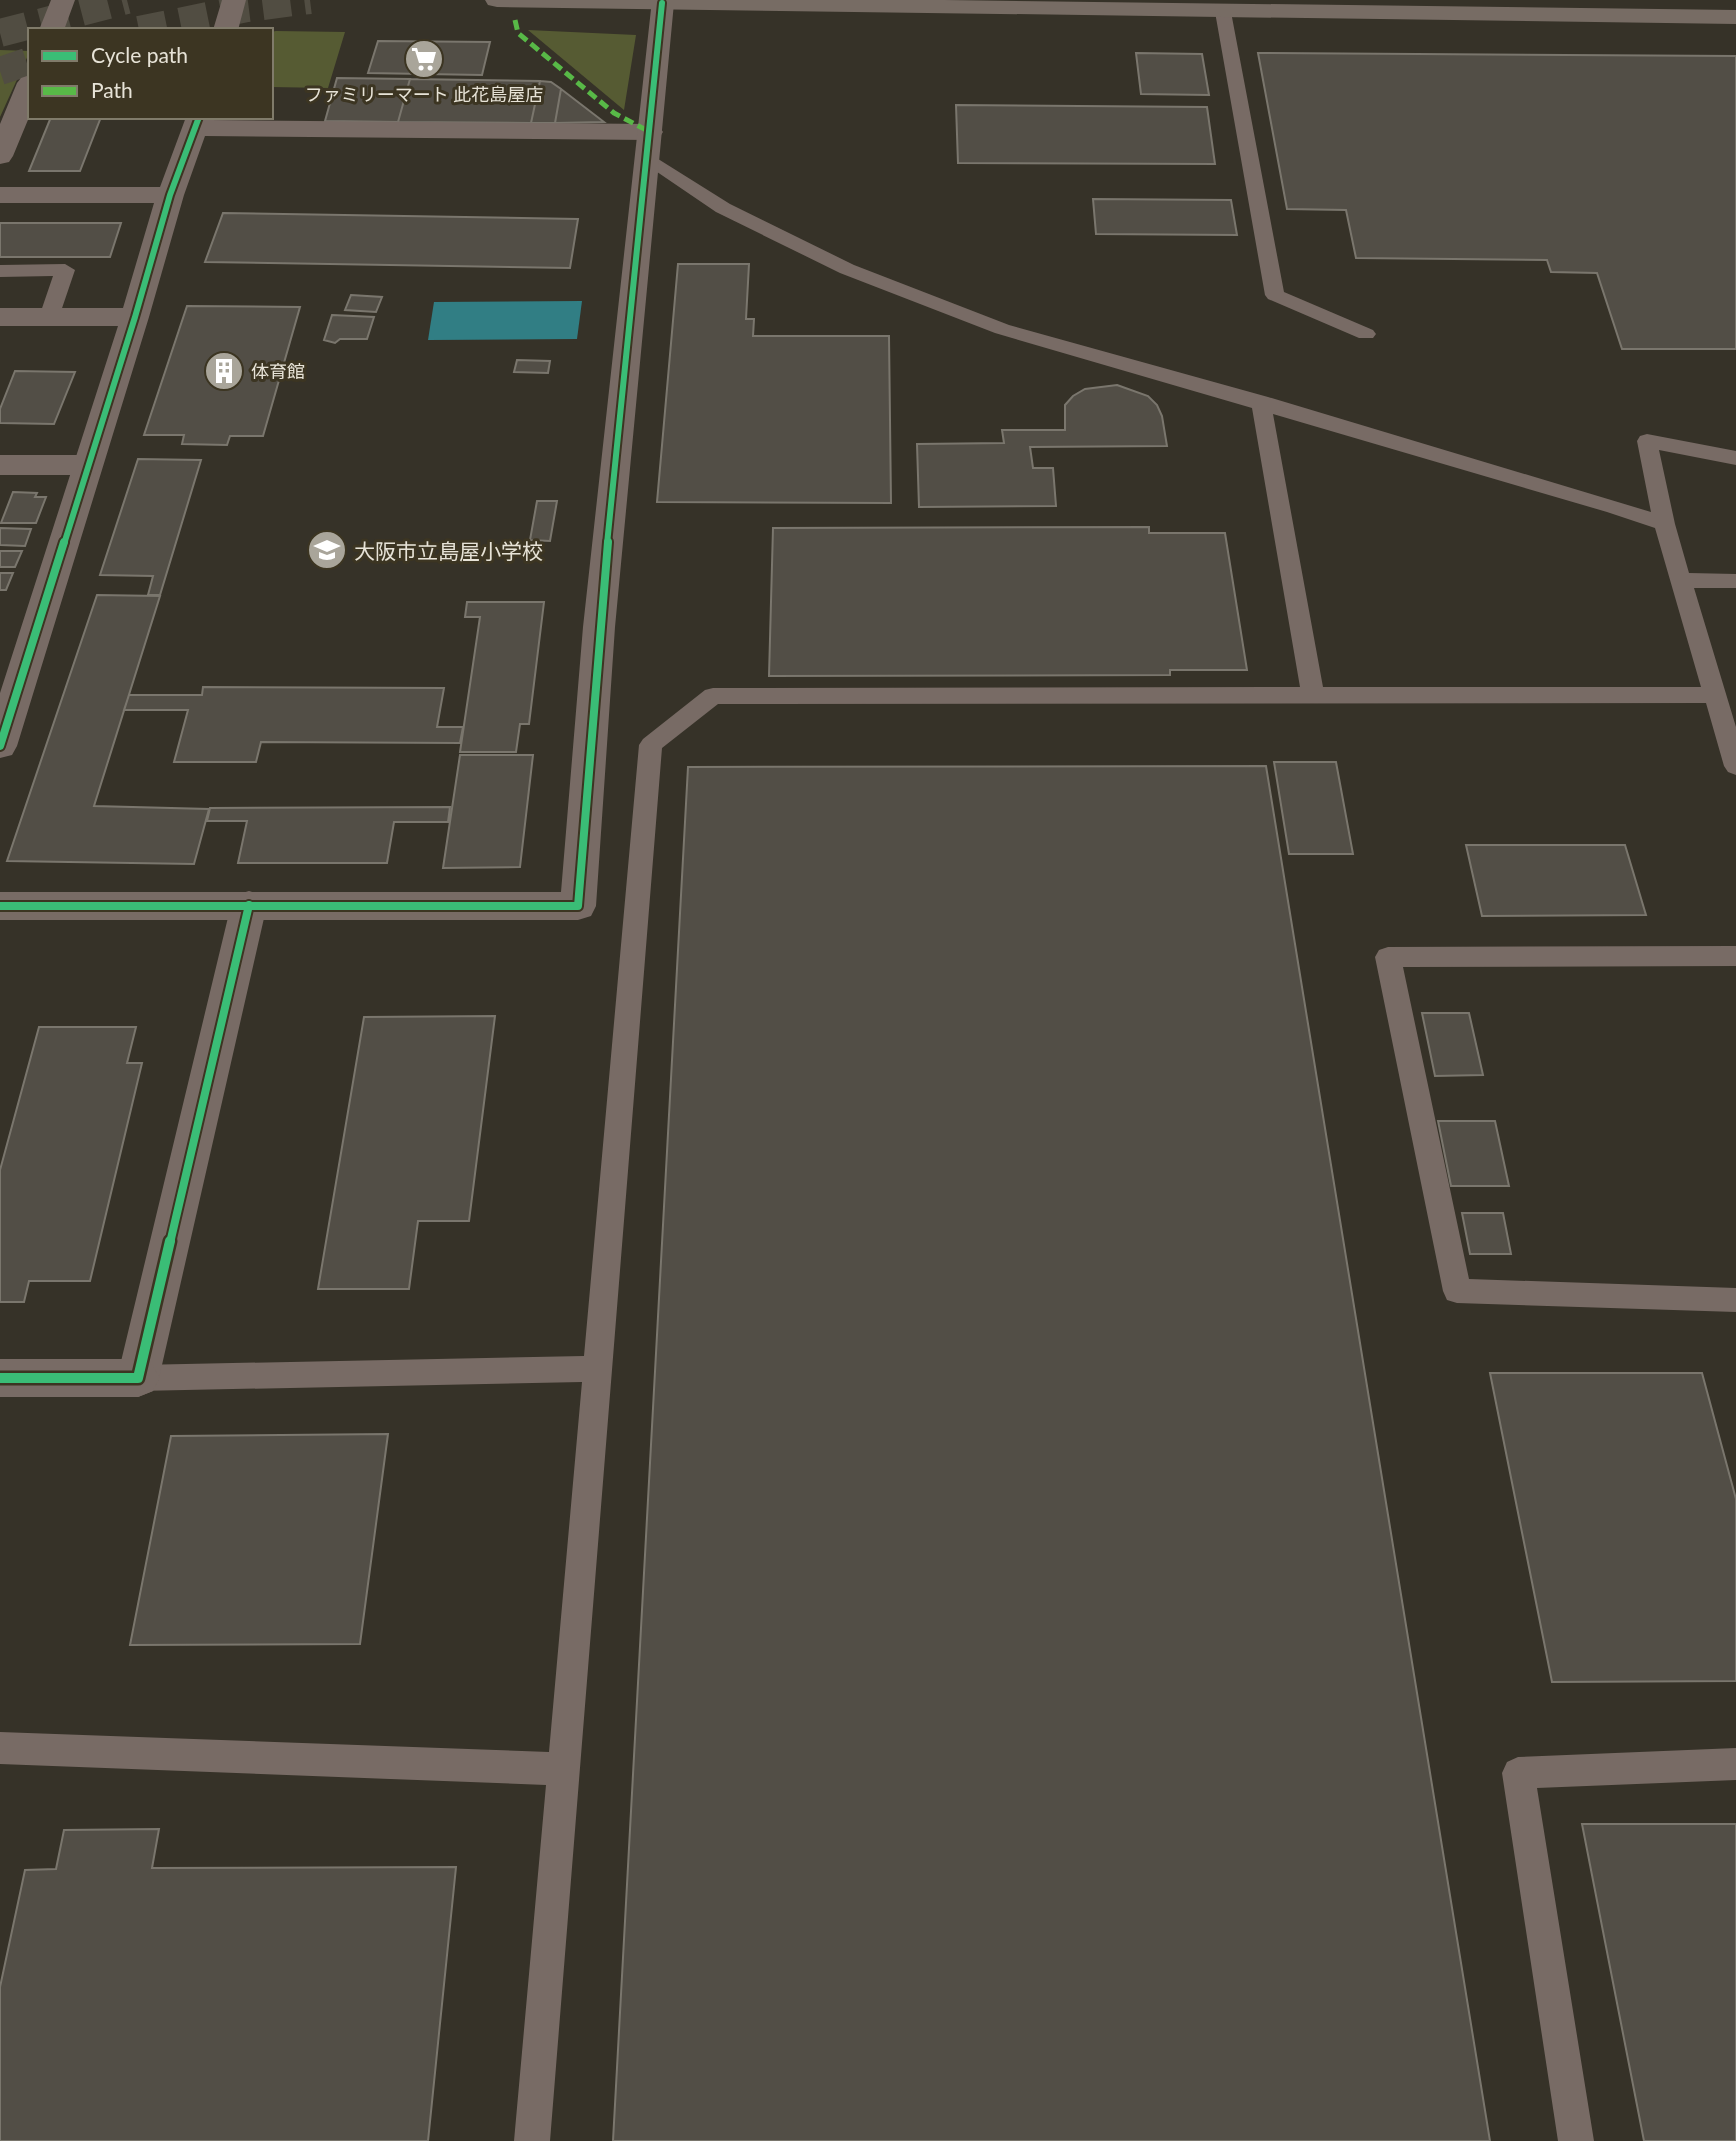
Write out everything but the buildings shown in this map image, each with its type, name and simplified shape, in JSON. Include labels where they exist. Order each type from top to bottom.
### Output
[{"type":"main road","points":[[497,0],[1736,17]]},
{"type":"street","points":[[52,28],[63,0]]},
{"type":"street","points":[[226,28],[234,0]]},
{"type":"street","points":[[0,905],[578,906],[599,627],[662,3]]},
{"type":"street","points":[[0,156],[28,88]]},
{"type":"street","points":[[0,746],[135,317],[170,195],[197,123],[648,145]]},
{"type":"street","points":[[0,195],[170,195]]},
{"type":"street","points":[[0,317],[135,317]]},
{"type":"street","points":[[0,465],[88,464]]},
{"type":"street","points":[[0,1378],[138,1378],[249,905]]},
{"type":"lane","points":[[1223,12],[1275,295],[1366,334]]},
{"type":"lane","points":[[648,145],[723,208],[847,269],[1002,329],[1261,402],[1664,524]]},
{"type":"lane","points":[[0,271],[65,270],[49,317]]},
{"type":"lane","points":[[1261,402],[1313,696]]},
{"type":"lane","points":[[1736,458],[1647,441],[1664,524],[1736,766]]},
{"type":"lane","points":[[1680,580],[1736,581]]},
{"type":"lane","points":[[532,2141],[651,745],[713,696],[1715,695]]},
{"type":"lane","points":[[1736,956],[1388,957],[1457,1291],[1736,1300]]},
{"type":"lane","points":[[138,1378],[597,1368]]},
{"type":"lane","points":[[0,1748],[564,1769]]},
{"type":"lane","points":[[1576,2141],[1518,1773],[1736,1764]]},
{"type":"green space","points":[[528,30],[636,35],[624,110]]},
{"type":"green space","points":[[273,32],[345,32],[328,88],[273,87]]},
{"type":"green space","points":[[0,50],[28,51],[28,55],[0,117]]},
{"type":"water","points":[[582,301],[577,339],[428,340],[434,302]]},
{"type":"tunnel","points":[[0,33],[127,0]]},
{"type":"tunnel","points":[[149,28],[247,8],[310,0]]},
{"type":"tunnel","points":[[0,71],[28,62]]},
{"type":"marked path","points":[[515,20],[518,33],[614,113],[650,132]]},
{"type":"cycle path","points":[[0,906],[578,906],[599,627],[662,3]]},
{"type":"cycle path","points":[[0,746],[135,317],[170,195],[198,119]]},
{"type":"cycle path","points":[[0,1378],[138,1378],[249,905]]},
{"type":"place","name":"ファミリーマート 此花島屋店","points":[[424,59]]},
{"type":"place","name":"体育館","points":[[224,371]]},
{"type":"place","name":"大阪市立島屋小学校","points":[[327,550]]}]
